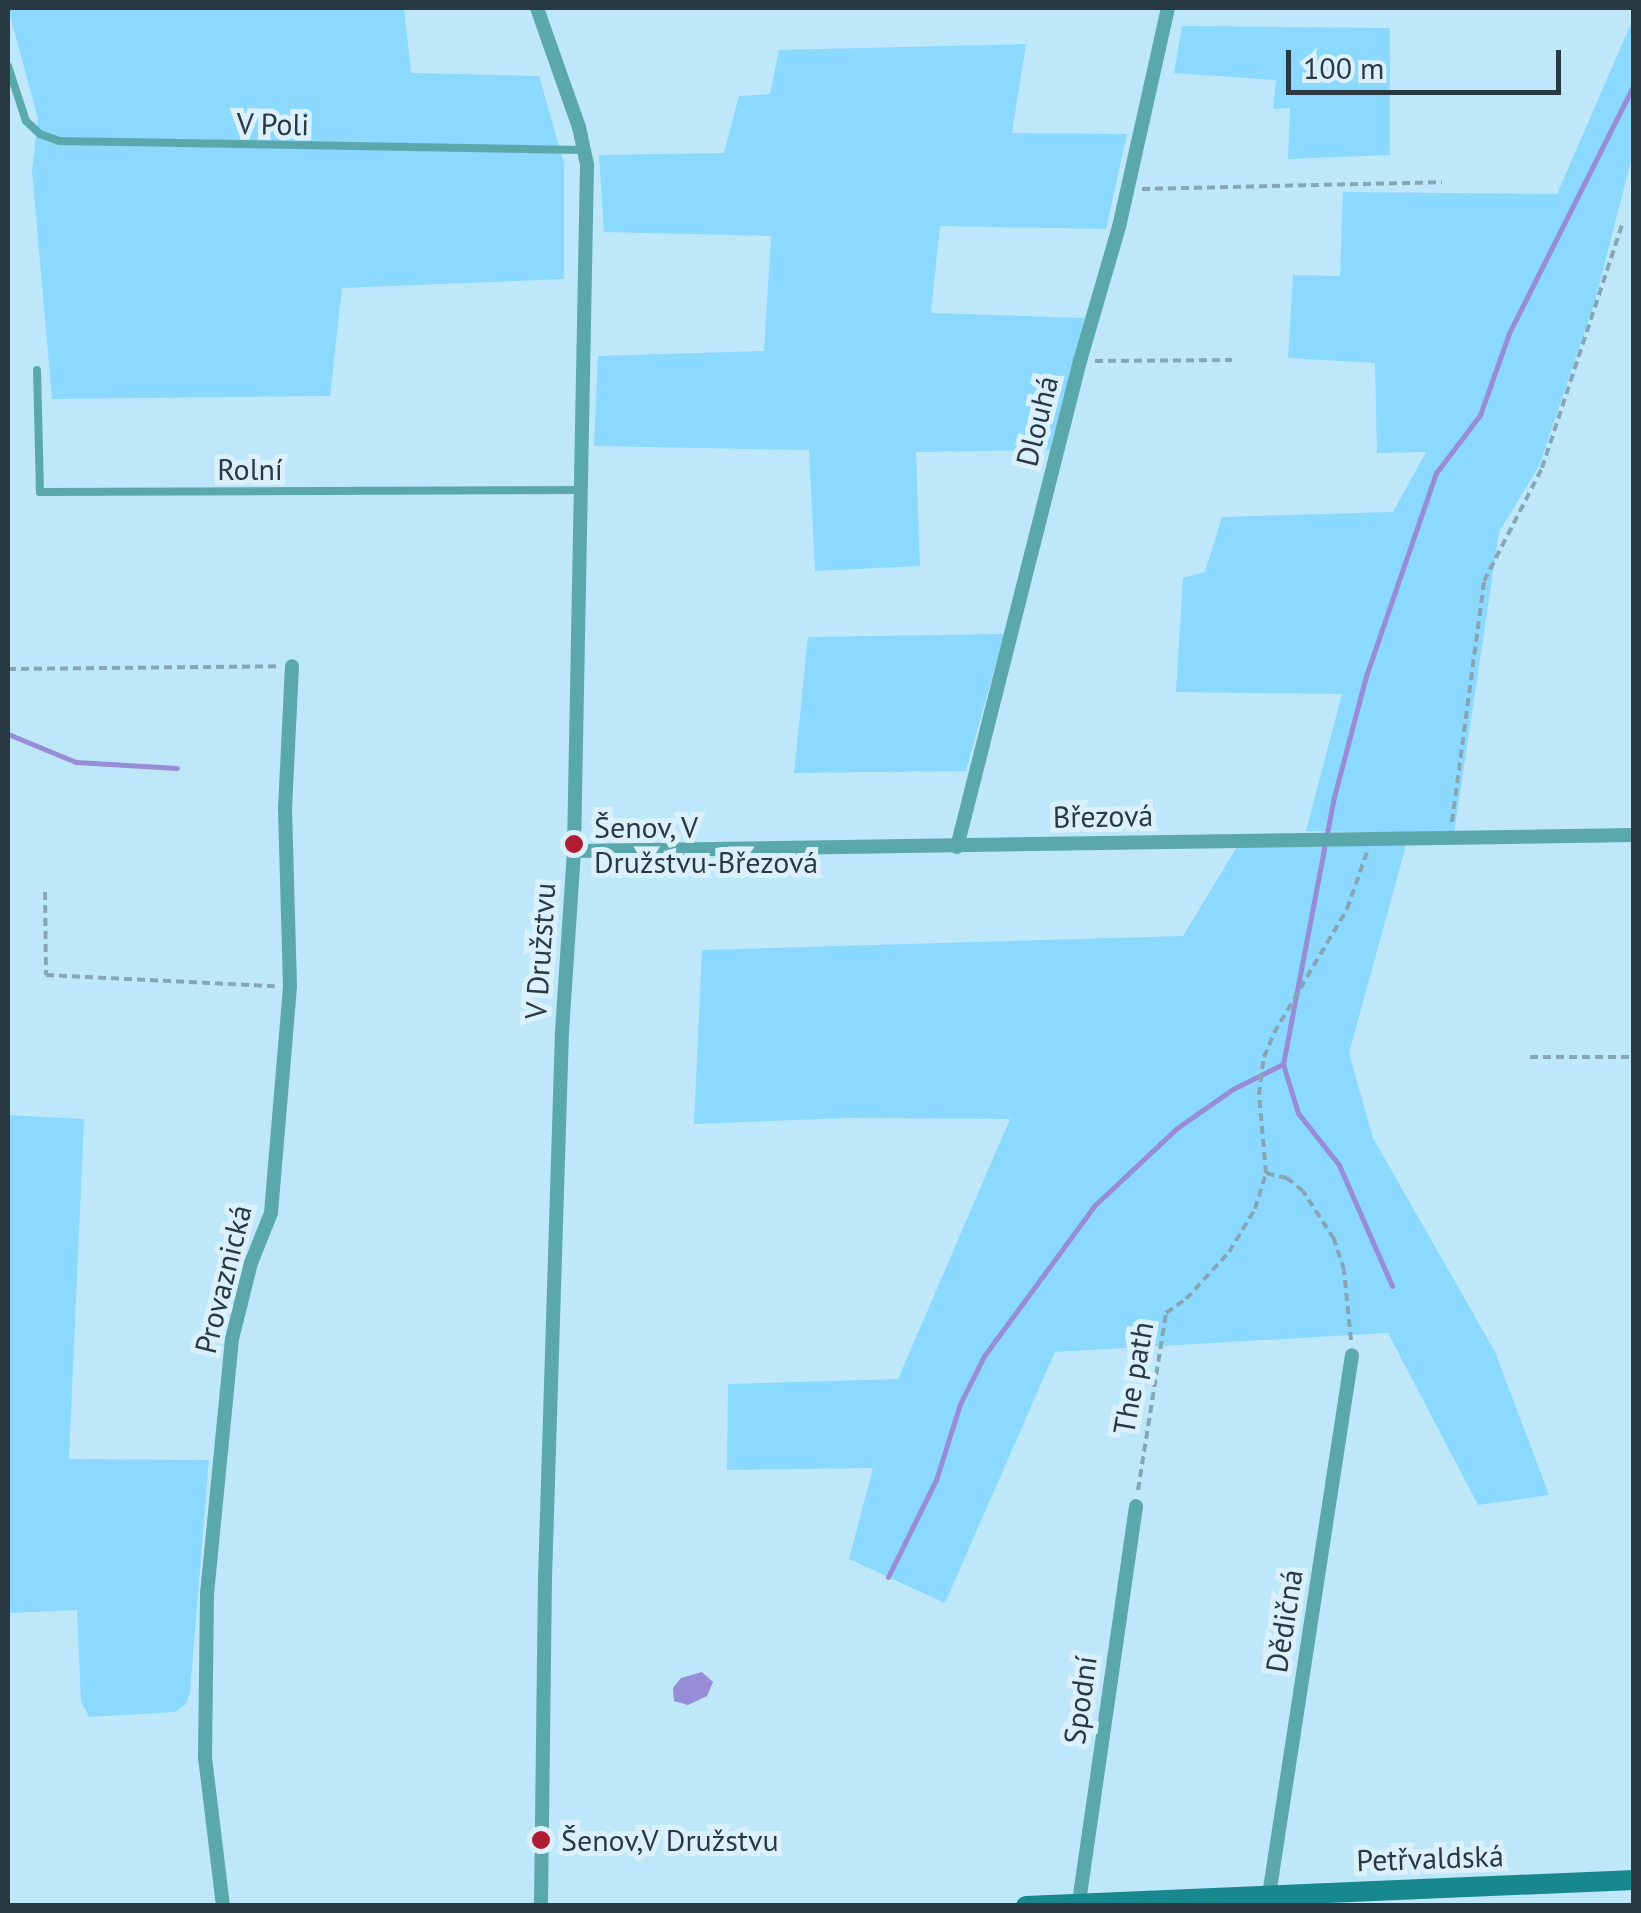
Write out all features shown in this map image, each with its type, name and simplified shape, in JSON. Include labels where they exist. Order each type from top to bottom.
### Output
[{"type":"main road","name":"Petřvaldská","points":[[1026,1906],[1228,1901],[1269,1895],[1448,1897],[1634,1880]]},
{"type":"street","name":"V Družstvu","points":[[537,8],[584,150],[574,851],[562,1031],[545,1577],[541,1906]]},
{"type":"street","name":"Dlouhá","points":[[957,847],[1080,361],[1128,189],[1168,8]]},
{"type":"street","name":"Provaznická","points":[[222,1906],[203,1692],[212,1515],[232,1339],[252,1263],[271,1212],[290,987],[285,809],[292,666]]},
{"type":"street","name":"Březová","points":[[574,851],[1634,834]]},
{"type":"street","name":"Dědičná","points":[[1269,1895],[1352,1355]]},
{"type":"street","name":"Spodní","points":[[1084,1904],[1136,1506]]},
{"type":"lane","name":"V Poli","points":[[8,66],[26,121],[40,134],[59,140],[584,150]]},
{"type":"lane","name":"Rolní","points":[[37,370],[40,492],[582,490]]},
{"type":"path","points":[[1128,189],[1442,182]]},
{"type":"path","points":[[1450,837],[1484,581],[1542,468],[1622,220]]},
{"type":"path","points":[[1080,361],[1232,360]]},
{"type":"path","points":[[8,669],[292,666]]},
{"type":"path","points":[[1352,1355],[1344,1270],[1334,1239],[1302,1191],[1287,1178],[1266,1173],[1259,1089],[1264,1062],[1285,1008],[1347,909],[1360,880],[1370,838]]},
{"type":"path","points":[[46,892],[46,975],[290,987]]},
{"type":"path","points":[[1530,1057],[1634,1057]]},
{"type":"path","name":"The path","points":[[1136,1506],[1166,1313],[1198,1288],[1228,1252],[1255,1209],[1266,1173]]},
{"type":"shaded area","points":[[8,8],[404,8],[411,73],[539,76],[564,163],[564,279],[342,288],[330,396],[52,399],[32,170],[38,119]]},
{"type":"shaded area","points":[[1633,19],[1633,153],[1595,301],[1539,466],[1499,532],[1454,834],[1306,831],[1342,694],[1176,692],[1183,578],[1205,572],[1222,517],[1393,512],[1426,452],[1377,453],[1375,363],[1288,358],[1293,275],[1340,276],[1343,192],[1557,194]]},
{"type":"shaded area","points":[[1182,26],[1390,28],[1390,155],[1288,159],[1290,108],[1273,109],[1276,80],[1174,73]]},
{"type":"shaded area","points":[[1026,44],[1012,133],[1127,134],[1106,229],[940,226],[931,313],[1085,318],[1050,450],[916,452],[920,566],[815,571],[809,450],[594,446],[598,356],[764,351],[771,236],[604,232],[599,155],[724,153],[739,96],[770,94],[779,50]]},
{"type":"shaded area","points":[[1004,634],[966,771],[794,773],[808,637]]},
{"type":"shaded area","points":[[1407,842],[1349,1053],[1373,1138],[1495,1352],[1549,1495],[1478,1505],[1388,1333],[1055,1352],[945,1603],[849,1559],[873,1468],[727,1470],[728,1384],[898,1379],[1010,1119],[847,1118],[694,1124],[702,950],[1183,936],[1238,845]]},
{"type":"shaded area","points":[[8,1115],[84,1119],[69,1459],[209,1460],[190,1692],[186,1704],[175,1712],[89,1717],[81,1701],[77,1610],[8,1613]]},
{"type":"shaded area","points":[[702,1672],[713,1682],[707,1696],[688,1705],[674,1701],[673,1688],[681,1678]]},
{"type":"waterway","points":[[888,1577],[936,1480],[960,1404],[984,1356],[1095,1205],[1177,1128],[1233,1089],[1283,1064],[1334,797],[1366,676],[1436,473],[1480,415],[1509,333],[1634,85]]},
{"type":"waterway","points":[[8,734],[76,762],[177,768]]},
{"type":"waterway","points":[[1283,1064],[1298,1113],[1339,1165],[1392,1286]]},
{"type":"place","name":"Šenov, V Družstvu-Březová","points":[[574,844]]},
{"type":"place","name":"Šenov,V Družstvu","points":[[541,1840]]}]
